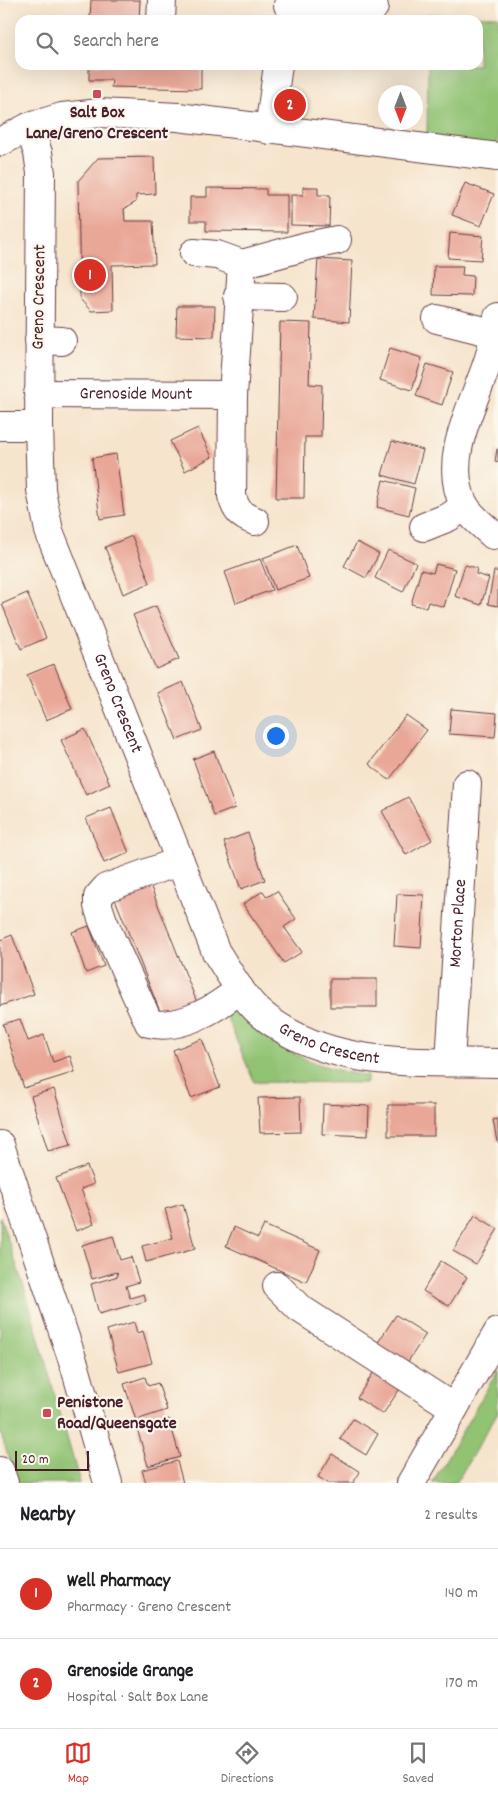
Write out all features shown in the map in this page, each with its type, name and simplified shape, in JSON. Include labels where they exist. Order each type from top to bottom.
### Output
[{"type":"main road","points":[[161,15],[162,0]]},
{"type":"main road","points":[[287,8],[374,7]]},
{"type":"main road","points":[[269,130],[277,70]]},
{"type":"main road","points":[[0,142],[28,127],[62,117],[100,113],[178,117],[269,130],[498,157]]},
{"type":"main road","name":"Greno Crescent","points":[[28,127],[38,154],[41,173],[50,340],[38,394],[41,490],[49,531],[216,952],[240,989],[258,1010],[280,1027],[308,1042],[334,1052],[365,1059],[399,1062],[498,1063]]},
{"type":"main road","points":[[194,253],[217,256],[242,264],[307,246],[337,240]]},
{"type":"main road","points":[[242,264],[238,296],[233,394],[232,496],[236,508],[243,517],[255,521]]},
{"type":"main road","points":[[238,296],[283,298]]},
{"type":"main road","points":[[437,319],[496,325],[489,360],[469,407],[461,438],[457,466],[459,489],[465,506],[493,535]]},
{"type":"main road","name":"Grenoside Mount","points":[[38,394],[233,394]]},
{"type":"main road","points":[[0,426],[39,426]]},
{"type":"main road","points":[[424,527],[449,517],[465,506]]},
{"type":"main road","name":"Morton Place","points":[[450,1062],[467,784]]},
{"type":"main road","points":[[180,861],[106,888],[98,896],[98,906],[103,921],[149,1023],[169,1025],[204,1012],[240,989]]},
{"type":"main road","points":[[0,1145],[75,1367],[108,1483]]},
{"type":"main road","points":[[277,1286],[299,1308],[454,1408]]},
{"type":"main road","points":[[411,1483],[498,1332]]},
{"type":"main road","points":[[0,1471],[4,1483]]},
{"type":"green space","points":[[429,14],[464,15],[429,15]]},
{"type":"green space","points":[[483,16],[498,16],[498,147],[427,135],[428,70],[483,70]]},
{"type":"green space","points":[[237,1010],[253,1028],[281,1047],[308,1060],[338,1070],[367,1076],[367,1083],[254,1082],[225,1013]]},
{"type":"green space","points":[[0,1216],[25,1290],[80,1483],[17,1483],[0,1431]]},
{"type":"green space","points":[[498,1370],[498,1412],[456,1483],[432,1483]]},
{"type":"building","points":[[91,0],[140,0],[139,15],[90,15]]},
{"type":"building","points":[[89,70],[201,70],[201,89],[111,87],[112,80],[89,80]]},
{"type":"building","points":[[154,157],[155,194],[136,195],[136,202],[124,209],[125,221],[153,221],[155,264],[112,265],[113,310],[91,311],[80,299],[78,181],[98,158]]},
{"type":"building","points":[[465,183],[494,194],[481,226],[452,215]]},
{"type":"building","points":[[303,187],[318,187],[318,195],[330,195],[329,226],[291,225],[291,195],[303,195]]},
{"type":"building","points":[[207,188],[266,189],[266,195],[287,195],[287,232],[206,231],[206,221],[190,221],[190,197],[207,197]]},
{"type":"building","points":[[450,233],[483,236],[481,260],[448,258]]},
{"type":"building","points":[[318,259],[352,261],[349,322],[314,319]]},
{"type":"building","points":[[434,266],[463,266],[462,275],[473,276],[472,296],[433,295]]},
{"type":"building","points":[[177,306],[215,306],[214,337],[176,336]]},
{"type":"building","points":[[280,322],[311,323],[309,384],[322,385],[321,437],[305,437],[304,498],[276,498]]},
{"type":"building","points":[[390,348],[422,358],[412,390],[380,380]]},
{"type":"building","points":[[427,364],[453,372],[442,405],[416,396]]},
{"type":"building","points":[[198,428],[212,457],[185,471],[170,441]]},
{"type":"building","points":[[392,441],[423,450],[414,484],[382,475]]},
{"type":"building","points":[[498,449],[498,462],[495,461]]},
{"type":"building","points":[[116,454],[124,515],[100,519],[92,458]]},
{"type":"building","points":[[383,480],[415,488],[409,515],[377,507]]},
{"type":"building","points":[[132,536],[150,583],[123,594],[105,547]]},
{"type":"building","points":[[357,542],[379,554],[366,578],[344,566]]},
{"type":"building","points":[[297,545],[309,578],[275,590],[263,558]]},
{"type":"building","points":[[388,550],[416,563],[403,592],[375,578]]},
{"type":"building","points":[[260,559],[272,590],[236,603],[225,572]]},
{"type":"building","points":[[436,564],[455,569],[444,607],[428,602],[426,608],[411,604],[421,570],[433,573]]},
{"type":"building","points":[[465,565],[477,568],[476,574],[489,578],[481,605],[455,596]]},
{"type":"building","points":[[494,571],[498,571],[498,606],[488,604]]},
{"type":"building","points":[[27,593],[46,638],[21,649],[2,604]]},
{"type":"building","points":[[156,606],[179,659],[156,669],[133,615]]},
{"type":"building","points":[[54,664],[72,709],[46,720],[27,675]]},
{"type":"building","points":[[183,682],[202,730],[177,740],[158,693]]},
{"type":"building","points":[[451,709],[497,713],[495,737],[449,734]]},
{"type":"building","points":[[406,715],[427,730],[389,780],[369,764]]},
{"type":"building","points":[[85,729],[110,784],[86,795],[61,740]]},
{"type":"building","points":[[214,751],[235,808],[214,816],[193,759]]},
{"type":"building","points":[[408,797],[432,840],[406,855],[382,811]]},
{"type":"building","points":[[111,808],[129,853],[104,863],[86,818]]},
{"type":"building","points":[[248,833],[265,880],[241,889],[224,842]]},
{"type":"building","points":[[148,880],[198,1005],[163,1019],[113,894]]},
{"type":"building","points":[[263,891],[267,897],[277,891],[296,919],[284,927],[302,952],[284,963],[243,904]]},
{"type":"building","points":[[397,894],[424,895],[421,948],[394,946]]},
{"type":"building","points":[[89,926],[104,966],[86,973],[72,932]]},
{"type":"building","points":[[12,935],[34,994],[0,1006],[0,940]]},
{"type":"building","points":[[330,979],[377,979],[377,1007],[330,1007]]},
{"type":"building","points":[[20,1019],[28,1041],[44,1035],[53,1062],[70,1056],[75,1072],[24,1088],[3,1024]]},
{"type":"building","points":[[202,1039],[220,1087],[191,1098],[173,1050]]},
{"type":"building","points":[[54,1089],[71,1145],[48,1151],[31,1096]]},
{"type":"building","points":[[300,1097],[301,1132],[260,1133],[258,1098]]},
{"type":"building","points":[[323,1104],[369,1106],[368,1136],[322,1134]]},
{"type":"building","points":[[388,1105],[434,1105],[434,1136],[388,1136]]},
{"type":"building","points":[[498,1119],[498,1142],[497,1142],[493,1120]]},
{"type":"building","points":[[87,1166],[94,1184],[81,1189],[94,1224],[76,1231],[56,1178]]},
{"type":"building","points":[[183,1204],[195,1249],[146,1262],[142,1246],[173,1238],[165,1209]]},
{"type":"building","points":[[475,1215],[498,1229],[476,1264],[453,1251]]},
{"type":"building","points":[[264,1225],[320,1250],[306,1282],[226,1246],[234,1227],[258,1238]]},
{"type":"building","points":[[113,1236],[120,1260],[131,1257],[139,1282],[126,1286],[130,1298],[144,1294],[146,1301],[99,1314],[91,1284],[118,1276],[117,1272],[92,1279],[82,1245]]},
{"type":"building","points":[[441,1261],[467,1277],[449,1306],[423,1291]]},
{"type":"building","points":[[396,1315],[426,1334],[405,1366],[375,1347]]},
{"type":"building","points":[[134,1322],[137,1333],[143,1331],[152,1363],[119,1372],[107,1330]]},
{"type":"building","points":[[377,1367],[403,1384],[383,1414],[357,1398]]},
{"type":"building","points":[[145,1377],[148,1386],[158,1383],[167,1410],[136,1420],[124,1384]]},
{"type":"building","points":[[169,1419],[180,1457],[148,1466],[137,1428]]},
{"type":"building","points":[[353,1419],[378,1434],[366,1455],[340,1439]]},
{"type":"building","points":[[332,1454],[360,1472],[353,1483],[328,1483],[318,1477]]},
{"type":"building","points":[[177,1461],[183,1483],[146,1483],[142,1470]]},
{"type":"place","name":"Salt Box Lane/Greno Crescent","points":[[97,94]]},
{"type":"place","name":"Grenoside Grange","points":[[290,105]]},
{"type":"place","name":"Well Pharmacy","points":[[90,275]]},
{"type":"place","name":"Penistone Road/Queensgate","points":[[47,1413]]}]
